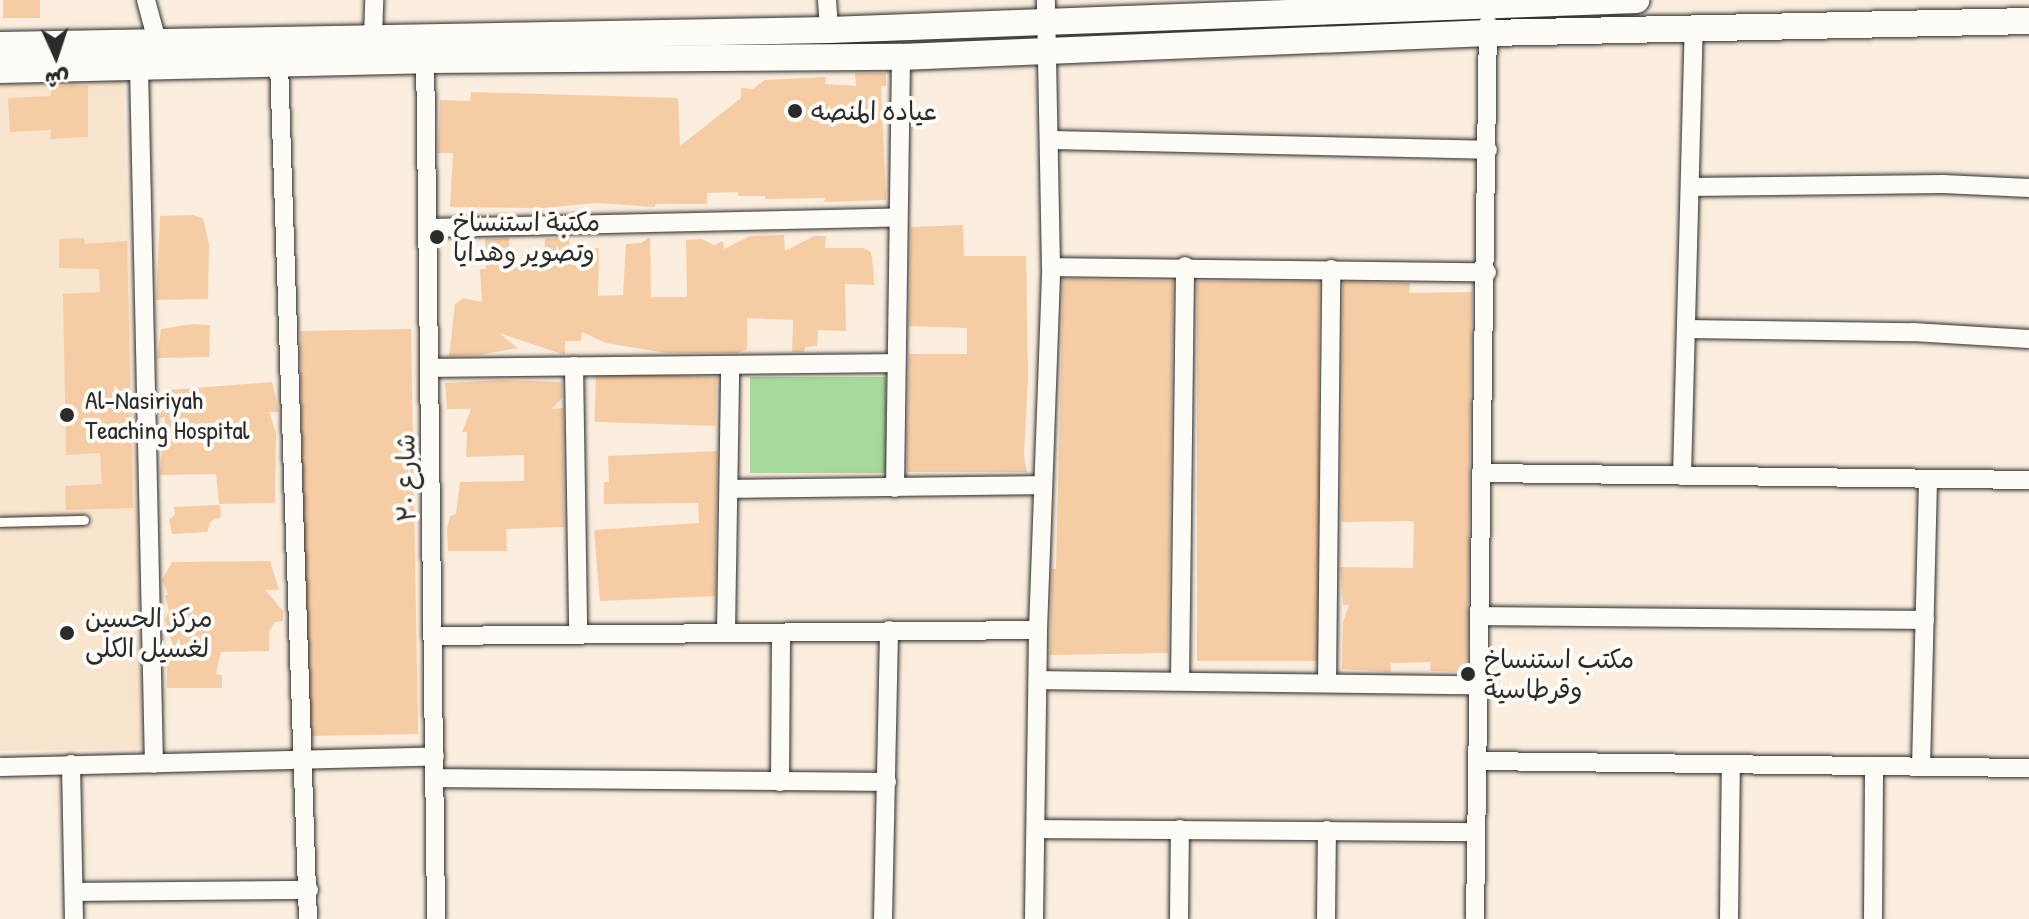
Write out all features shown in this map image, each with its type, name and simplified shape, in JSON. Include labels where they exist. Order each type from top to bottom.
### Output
[{"type":"street","points":[[146,0],[157,41]]},
{"type":"street","points":[[373,37],[374,0]]},
{"type":"street","points":[[827,0],[829,30]]},
{"type":"street","points":[[0,70],[279,64],[425,48],[829,30],[1046,11],[1487,6],[1636,0]]},
{"type":"street","points":[[1475,919],[1487,272],[1487,6]]},
{"type":"street","points":[[1034,919],[1038,630],[1051,267],[1051,140],[1046,11]]},
{"type":"street","points":[[0,45],[373,37],[425,48],[901,57],[1489,33],[2029,21]]},
{"type":"street","points":[[1682,476],[1694,28]]},
{"type":"street","name":"شارع ٣٠","points":[[425,48],[436,919]]},
{"type":"street","points":[[895,488],[901,57]]},
{"type":"street","points":[[279,64],[308,919]]},
{"type":"street","points":[[139,67],[154,764]]},
{"type":"street","points":[[1051,140],[1488,150]]},
{"type":"street","points":[[1690,187],[1943,184],[2029,188]]},
{"type":"street","points":[[427,228],[897,217]]},
{"type":"street","points":[[1051,267],[1185,266],[1487,272]]},
{"type":"street","points":[[1180,681],[1185,266]]},
{"type":"street","points":[[1327,683],[1331,269]]},
{"type":"street","points":[[1686,329],[1913,332],[2029,339]]},
{"type":"street","points":[[431,368],[895,363]]},
{"type":"street","points":[[726,633],[730,365]]},
{"type":"street","points":[[574,366],[578,635]]},
{"type":"street","points":[[1483,473],[2029,480]]},
{"type":"street","points":[[1921,767],[1928,479]]},
{"type":"street","points":[[730,489],[1043,485]]},
{"type":"street","points":[[1480,616],[1925,620]]},
{"type":"street","points":[[883,919],[889,630]]},
{"type":"street","points":[[434,636],[1038,630]]},
{"type":"street","points":[[780,782],[781,633]]},
{"type":"street","points":[[1039,680],[1479,685]]},
{"type":"street","points":[[0,767],[435,756]]},
{"type":"street","points":[[1478,761],[2029,768]]},
{"type":"street","points":[[71,764],[74,919]]},
{"type":"street","points":[[1729,919],[1731,765]]},
{"type":"street","points":[[1873,919],[1874,766]]},
{"type":"street","points":[[434,778],[887,782]]},
{"type":"street","points":[[1036,829],[1476,832]]},
{"type":"street","points":[[1179,919],[1180,829]]},
{"type":"street","points":[[1326,919],[1327,830]]},
{"type":"street","points":[[74,892],[309,890]]},
{"type":"lane","points":[[0,522],[84,520]]},
{"type":"shaded area","name":"Al-Nasiriyah Teaching Hospital","points":[[123,78],[144,748],[0,751],[0,82]]},
{"type":"green space","points":[[750,377],[886,377],[886,473],[750,473]]},
{"type":"building","points":[[3,0],[40,0],[40,18],[3,18]]},
{"type":"building","points":[[855,73],[886,73],[886,86],[881,86],[886,200],[824,202],[825,198],[765,199],[765,196],[738,196],[738,192],[707,193],[707,204],[655,204],[655,207],[597,203],[542,208],[450,207],[453,153],[438,153],[440,100],[470,101],[471,92],[678,98],[680,146],[741,98],[741,88],[753,89],[765,80],[826,77],[825,84],[856,86]]},
{"type":"building","points":[[88,86],[88,137],[50,139],[51,130],[10,132],[8,98],[51,96],[51,87]]},
{"type":"building","points":[[192,215],[203,218],[209,244],[208,299],[156,300],[160,216]]},
{"type":"building","points":[[963,225],[964,256],[1026,256],[1028,376],[1024,455],[1027,472],[907,472],[909,354],[967,354],[967,328],[909,326],[911,227]]},
{"type":"building","points":[[784,235],[785,251],[814,236],[826,236],[825,248],[864,248],[871,252],[874,285],[845,284],[846,331],[818,330],[817,346],[805,347],[804,352],[792,352],[793,320],[747,318],[747,349],[737,353],[667,353],[606,343],[582,332],[581,341],[565,341],[565,355],[499,333],[518,348],[479,355],[449,356],[455,304],[463,298],[482,302],[480,269],[486,269],[485,239],[509,238],[510,267],[544,268],[545,239],[569,237],[570,249],[599,248],[598,296],[623,295],[626,244],[641,243],[650,237],[651,297],[687,297],[686,240],[702,239],[714,245],[723,241],[724,249],[750,236]]},
{"type":"building","points":[[84,238],[85,244],[127,241],[133,508],[66,510],[65,486],[102,484],[100,453],[66,455],[63,294],[100,292],[99,269],[59,268],[59,239]]},
{"type":"building","points":[[1063,279],[1173,281],[1168,653],[1050,655],[1052,569],[1056,569]]},
{"type":"building","points":[[1197,281],[1319,281],[1319,661],[1197,661]]},
{"type":"building","points":[[1343,282],[1410,283],[1409,293],[1472,292],[1467,672],[1430,671],[1431,662],[1391,663],[1390,672],[1342,669],[1343,622],[1349,605],[1343,605],[1340,567],[1413,568],[1414,521],[1341,522]]},
{"type":"building","points":[[210,325],[209,357],[157,358],[161,329]]},
{"type":"building","points":[[411,329],[418,734],[307,736],[300,331]]},
{"type":"building","points":[[596,373],[717,377],[715,426],[594,422]]},
{"type":"building","points":[[501,380],[562,382],[562,398],[552,409],[563,408],[564,527],[506,529],[507,551],[448,551],[447,529],[450,516],[456,514],[460,482],[524,481],[524,455],[466,457],[467,432],[462,432],[471,409],[447,409],[445,383]]},
{"type":"building","points":[[272,382],[279,412],[269,412],[276,433],[275,503],[219,504],[216,474],[160,475],[165,417],[160,418],[162,406],[169,400],[168,390]]},
{"type":"building","points":[[717,451],[715,596],[600,601],[594,530],[699,523],[698,503],[604,504],[604,482],[609,482],[608,456]]},
{"type":"building","points":[[220,505],[221,517],[211,521],[207,532],[172,534],[169,519],[175,515],[174,507]]},
{"type":"building","points":[[270,561],[279,590],[265,590],[283,611],[283,621],[275,622],[269,632],[269,651],[221,652],[216,674],[222,675],[222,688],[167,688],[167,660],[172,644],[165,619],[169,611],[165,596],[168,594],[162,580],[172,562]]},
{"type":"place","name":"عياده المنصه","points":[[795,111]]},
{"type":"place","name":"مكتبة استنساخ وتصوير وهدايا","points":[[437,237]]},
{"type":"place","name":"Al-Nasiriyah Teaching Hospital","points":[[67,415]]},
{"type":"place","name":"مركز الحسين لغسيل الكلى","points":[[67,633]]},
{"type":"place","name":"مكتب استنساخ وقرطاسية","points":[[1468,674]]}]
